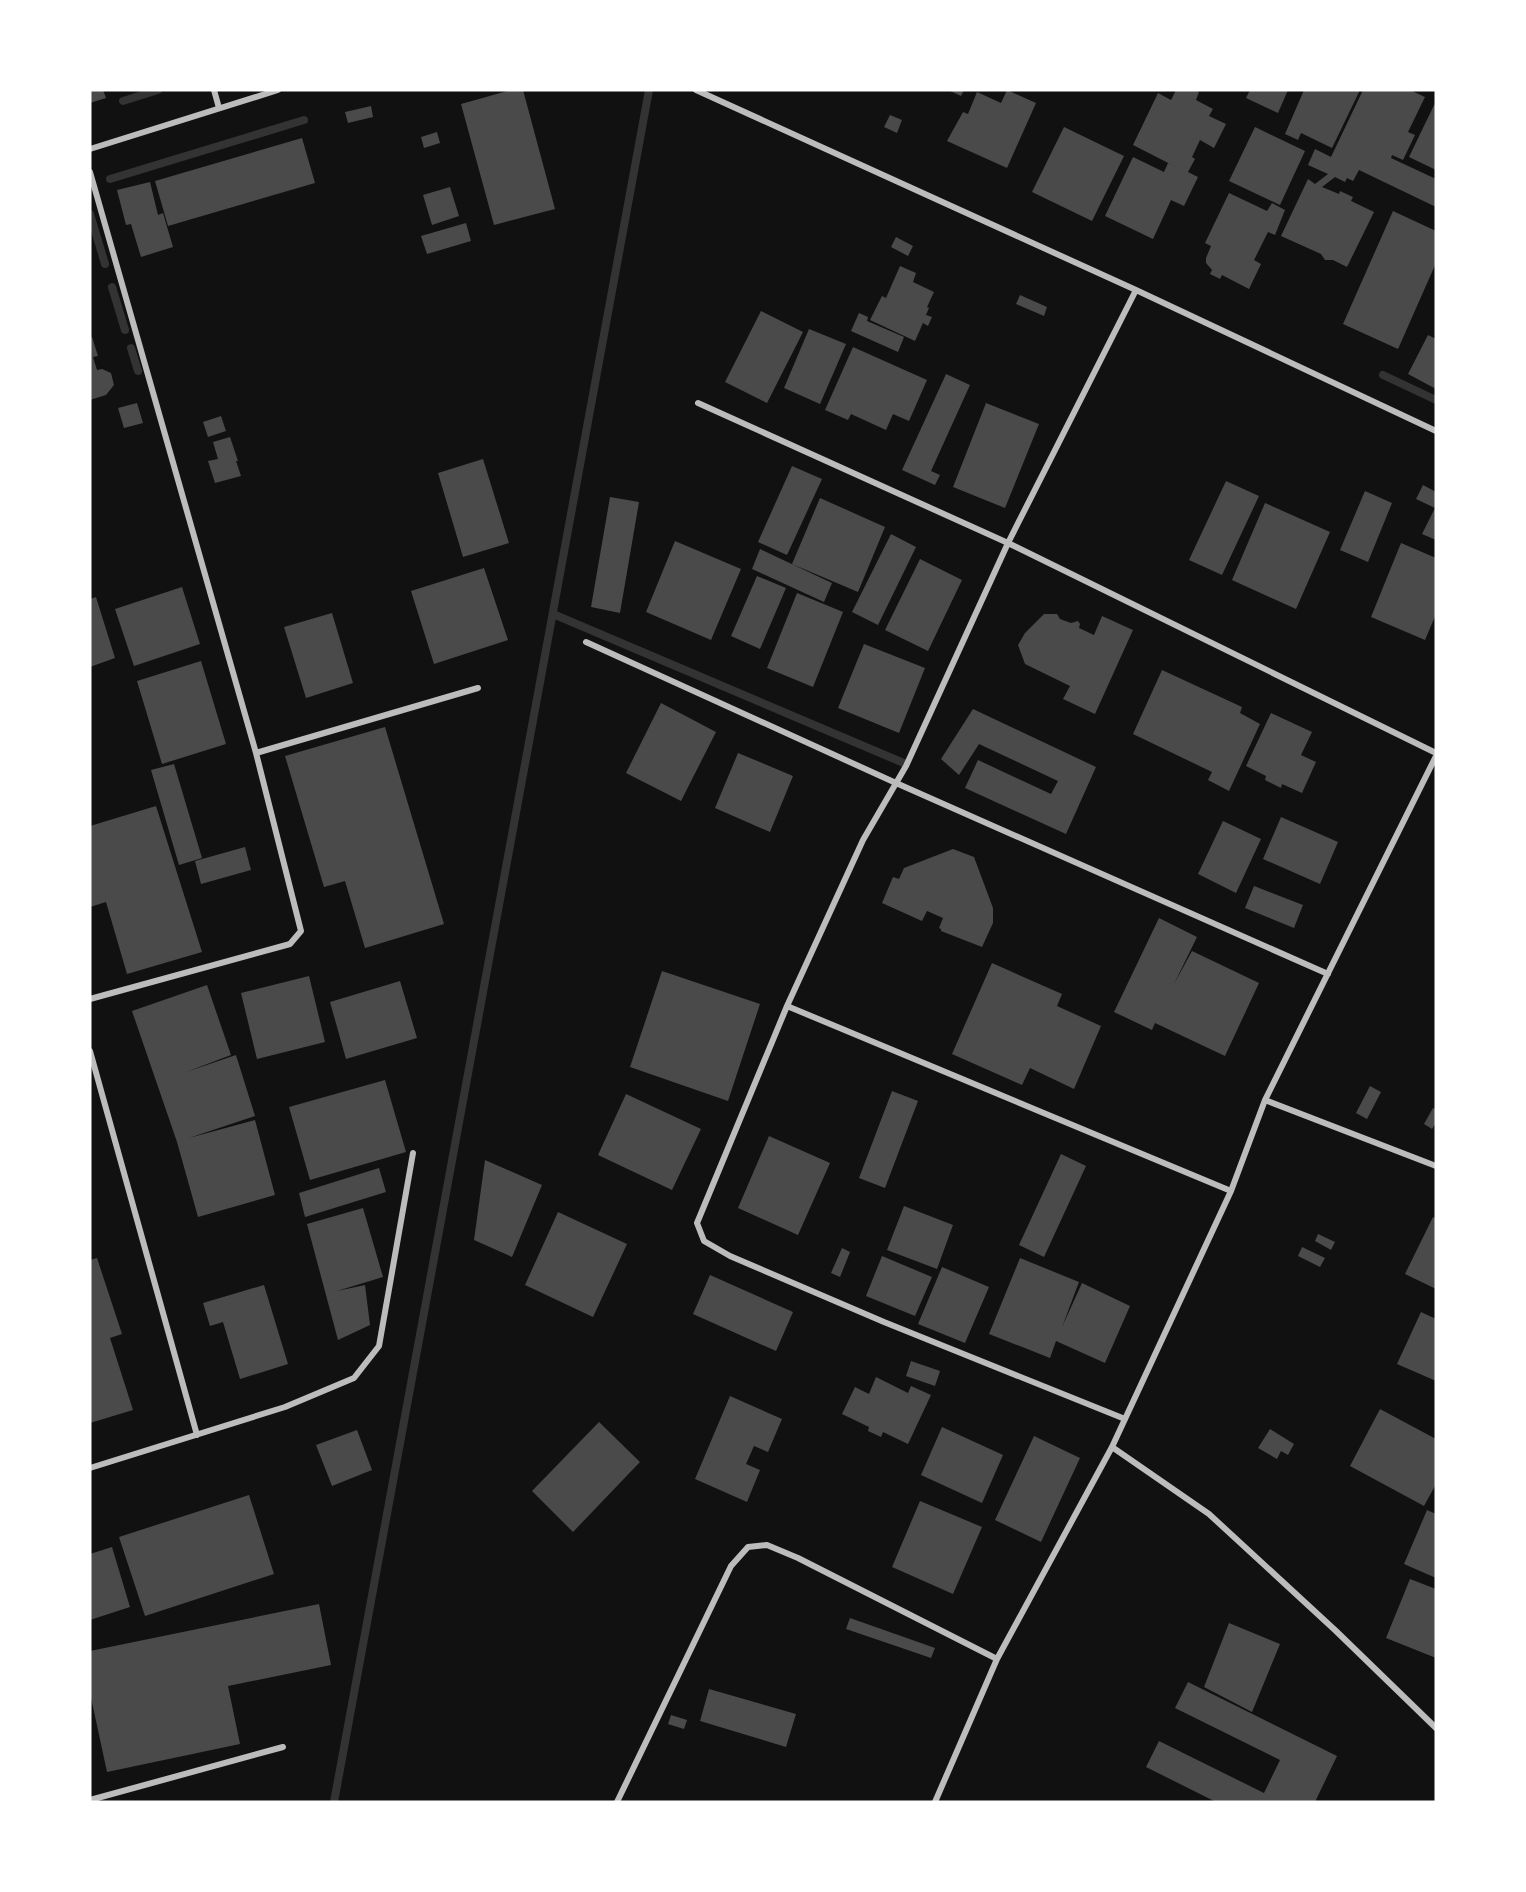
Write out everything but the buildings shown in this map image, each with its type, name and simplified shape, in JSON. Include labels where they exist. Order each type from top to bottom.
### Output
[{"type":"street","points":[[214,90],[219,108]]},
{"type":"street","points":[[90,149],[278,90]]},
{"type":"street","points":[[696,90],[1136,290],[1436,431]]},
{"type":"street","points":[[90,172],[256,753],[301,931],[290,944],[90,999]]},
{"type":"street","points":[[1125,1419],[884,1322],[730,1256],[704,1241],[697,1223],[786,1006],[863,840],[896,783],[1008,543],[1136,290]]},
{"type":"street","points":[[698,404],[1008,543],[1436,755],[1265,1100],[1231,1191],[1112,1447],[997,1659],[935,1802]]},
{"type":"street","points":[[586,642],[896,783],[1328,974]]},
{"type":"street","points":[[256,753],[478,688]]},
{"type":"street","points":[[786,1006],[1231,1191]]},
{"type":"street","points":[[90,1051],[197,1435]]},
{"type":"street","points":[[1265,1100],[1436,1166]]},
{"type":"street","points":[[90,1468],[285,1407],[354,1378],[379,1346],[413,1153]]},
{"type":"street","points":[[1112,1447],[1209,1514],[1336,1631],[1436,1728]]},
{"type":"street","points":[[617,1802],[731,1566],[748,1546],[767,1545],[798,1558],[997,1659]]},
{"type":"street","points":[[90,1800],[283,1747]]},
{"type":"waterway","points":[[123,101],[158,90]]},
{"type":"waterway","points":[[334,1802],[649,90]]},
{"type":"waterway","points":[[110,179],[304,120]]},
{"type":"waterway","points":[[90,214],[105,264]]},
{"type":"waterway","points":[[112,287],[125,330]]},
{"type":"waterway","points":[[131,348],[138,371]]},
{"type":"waterway","points":[[1383,375],[1436,400]]},
{"type":"waterway","points":[[553,614],[906,764]]}]
